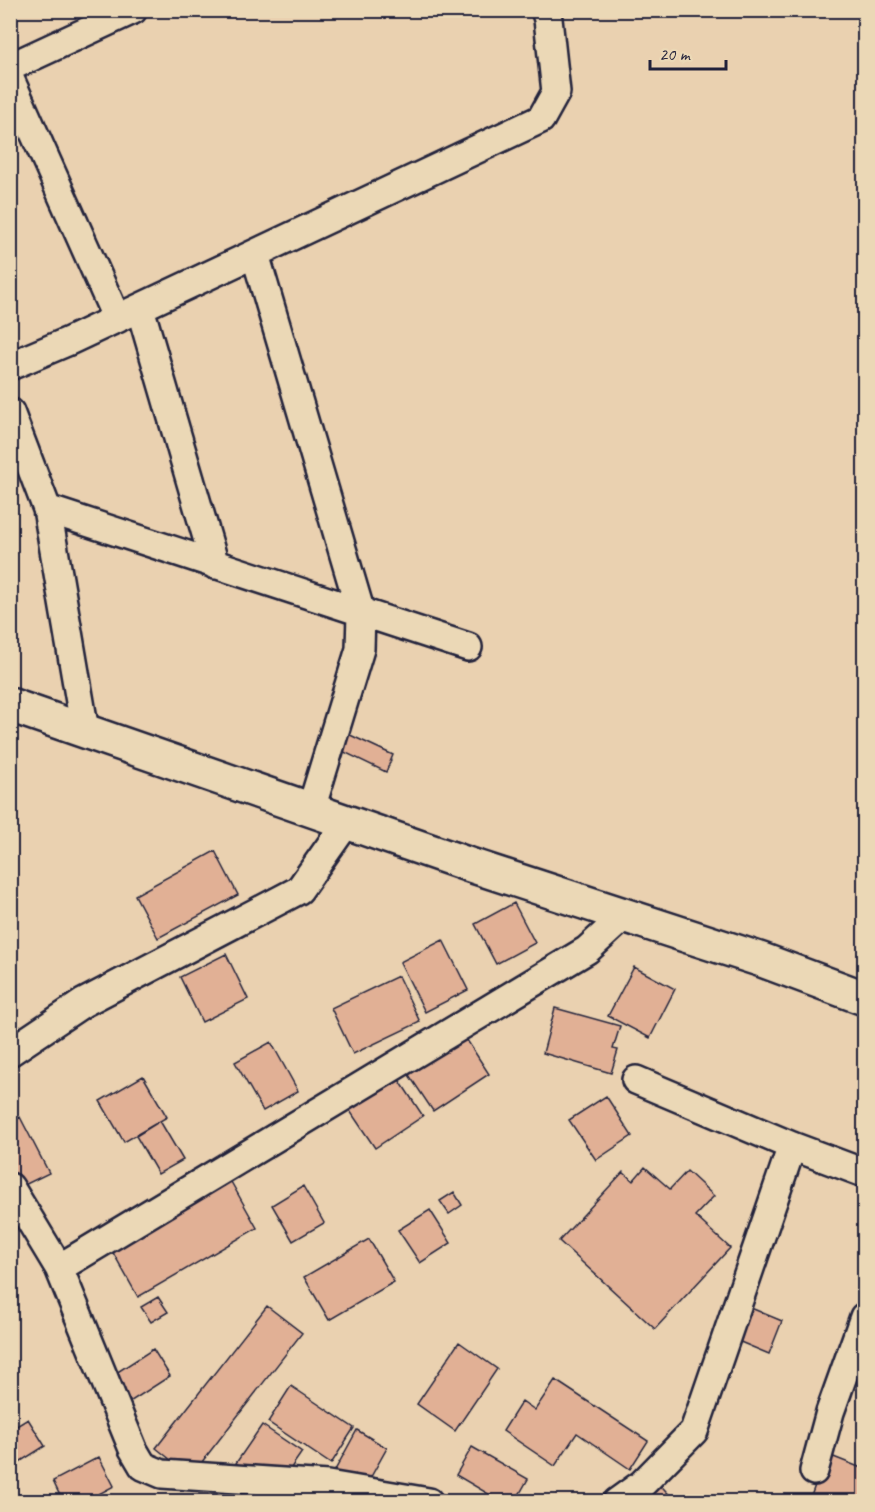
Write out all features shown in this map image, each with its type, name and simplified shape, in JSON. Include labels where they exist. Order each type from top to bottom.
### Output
[{"type":"main road","points":[[10,705],[311,810],[624,916],[762,960],[864,998]]},
{"type":"street","points":[[10,67],[133,10]]},
{"type":"street","points":[[10,366],[541,119],[556,92],[545,10]]},
{"type":"street","points":[[10,79],[128,313],[215,565]]},
{"type":"street","points":[[255,254],[361,612],[360,649],[311,810]]},
{"type":"street","points":[[10,412],[47,509],[85,731]]},
{"type":"street","points":[[47,509],[468,647]]},
{"type":"street","points":[[10,1052],[83,1004],[298,890],[347,822]]},
{"type":"street","points":[[59,1268],[587,950],[624,916]]},
{"type":"street","points":[[636,1080],[792,1146],[864,1173]]},
{"type":"street","points":[[617,1502],[642,1484],[694,1431],[792,1146]]},
{"type":"street","points":[[10,1187],[59,1268],[133,1449],[143,1466],[162,1474],[328,1485],[429,1502]]},
{"type":"street","points":[[814,1471],[830,1412],[864,1317]]},
{"type":"building","points":[[348,734],[393,755],[386,772],[340,750]]},
{"type":"building","points":[[215,851],[238,895],[158,938],[135,895]]},
{"type":"building","points":[[514,903],[535,943],[496,964],[475,924]]},
{"type":"building","points":[[443,940],[468,990],[425,1012],[400,962]]},
{"type":"building","points":[[226,954],[248,999],[202,1022],[180,977]]},
{"type":"building","points":[[634,967],[675,989],[650,1038],[608,1016]]},
{"type":"building","points":[[398,976],[420,1022],[353,1054],[331,1008]]},
{"type":"building","points":[[555,1008],[620,1026],[613,1049],[618,1050],[611,1073],[543,1053]]},
{"type":"building","points":[[463,1034],[489,1074],[433,1111],[407,1072]]},
{"type":"building","points":[[271,1042],[298,1091],[263,1111],[235,1062]]},
{"type":"building","points":[[396,1075],[423,1116],[375,1148],[348,1108]]},
{"type":"building","points":[[143,1076],[167,1117],[124,1142],[100,1101]]},
{"type":"building","points":[[606,1096],[632,1136],[596,1160],[569,1120]]},
{"type":"building","points":[[20,1117],[49,1173],[10,1192],[10,1122]]},
{"type":"building","points":[[160,1121],[183,1160],[158,1174],[136,1136]]},
{"type":"building","points":[[645,1167],[670,1189],[687,1171],[714,1196],[695,1216],[730,1248],[655,1329],[559,1241],[623,1172],[633,1181]]},
{"type":"building","points":[[230,1180],[257,1228],[138,1297],[111,1249]]},
{"type":"building","points":[[303,1186],[324,1223],[293,1241],[272,1205]]},
{"type":"building","points":[[454,1192],[462,1205],[449,1214],[440,1201]]},
{"type":"building","points":[[430,1210],[451,1243],[420,1263],[398,1230]]},
{"type":"building","points":[[369,1239],[394,1282],[329,1320],[304,1277]]},
{"type":"building","points":[[158,1297],[168,1312],[151,1322],[141,1307]]},
{"type":"building","points":[[739,1303],[782,1321],[769,1354],[726,1336]]},
{"type":"building","points":[[267,1306],[302,1333],[191,1476],[156,1448]]},
{"type":"building","points":[[459,1342],[497,1369],[455,1431],[417,1404]]},
{"type":"building","points":[[153,1349],[170,1376],[119,1409],[102,1382]]},
{"type":"building","points":[[555,1380],[648,1441],[630,1469],[577,1433],[555,1466],[503,1431],[522,1401],[535,1410]]},
{"type":"building","points":[[291,1386],[354,1428],[331,1464],[268,1422]]},
{"type":"building","points":[[28,1419],[45,1446],[10,1468],[10,1430]]},
{"type":"building","points":[[262,1425],[302,1452],[275,1491],[236,1463]]},
{"type":"building","points":[[357,1430],[387,1448],[363,1491],[333,1474]]},
{"type":"building","points":[[472,1447],[528,1479],[515,1502],[502,1502],[456,1475]]},
{"type":"building","points":[[826,1454],[864,1469],[864,1502],[809,1502]]},
{"type":"building","points":[[99,1457],[114,1486],[84,1502],[63,1502],[53,1481]]},
{"type":"building","points":[[653,1477],[676,1502],[628,1502]]}]
